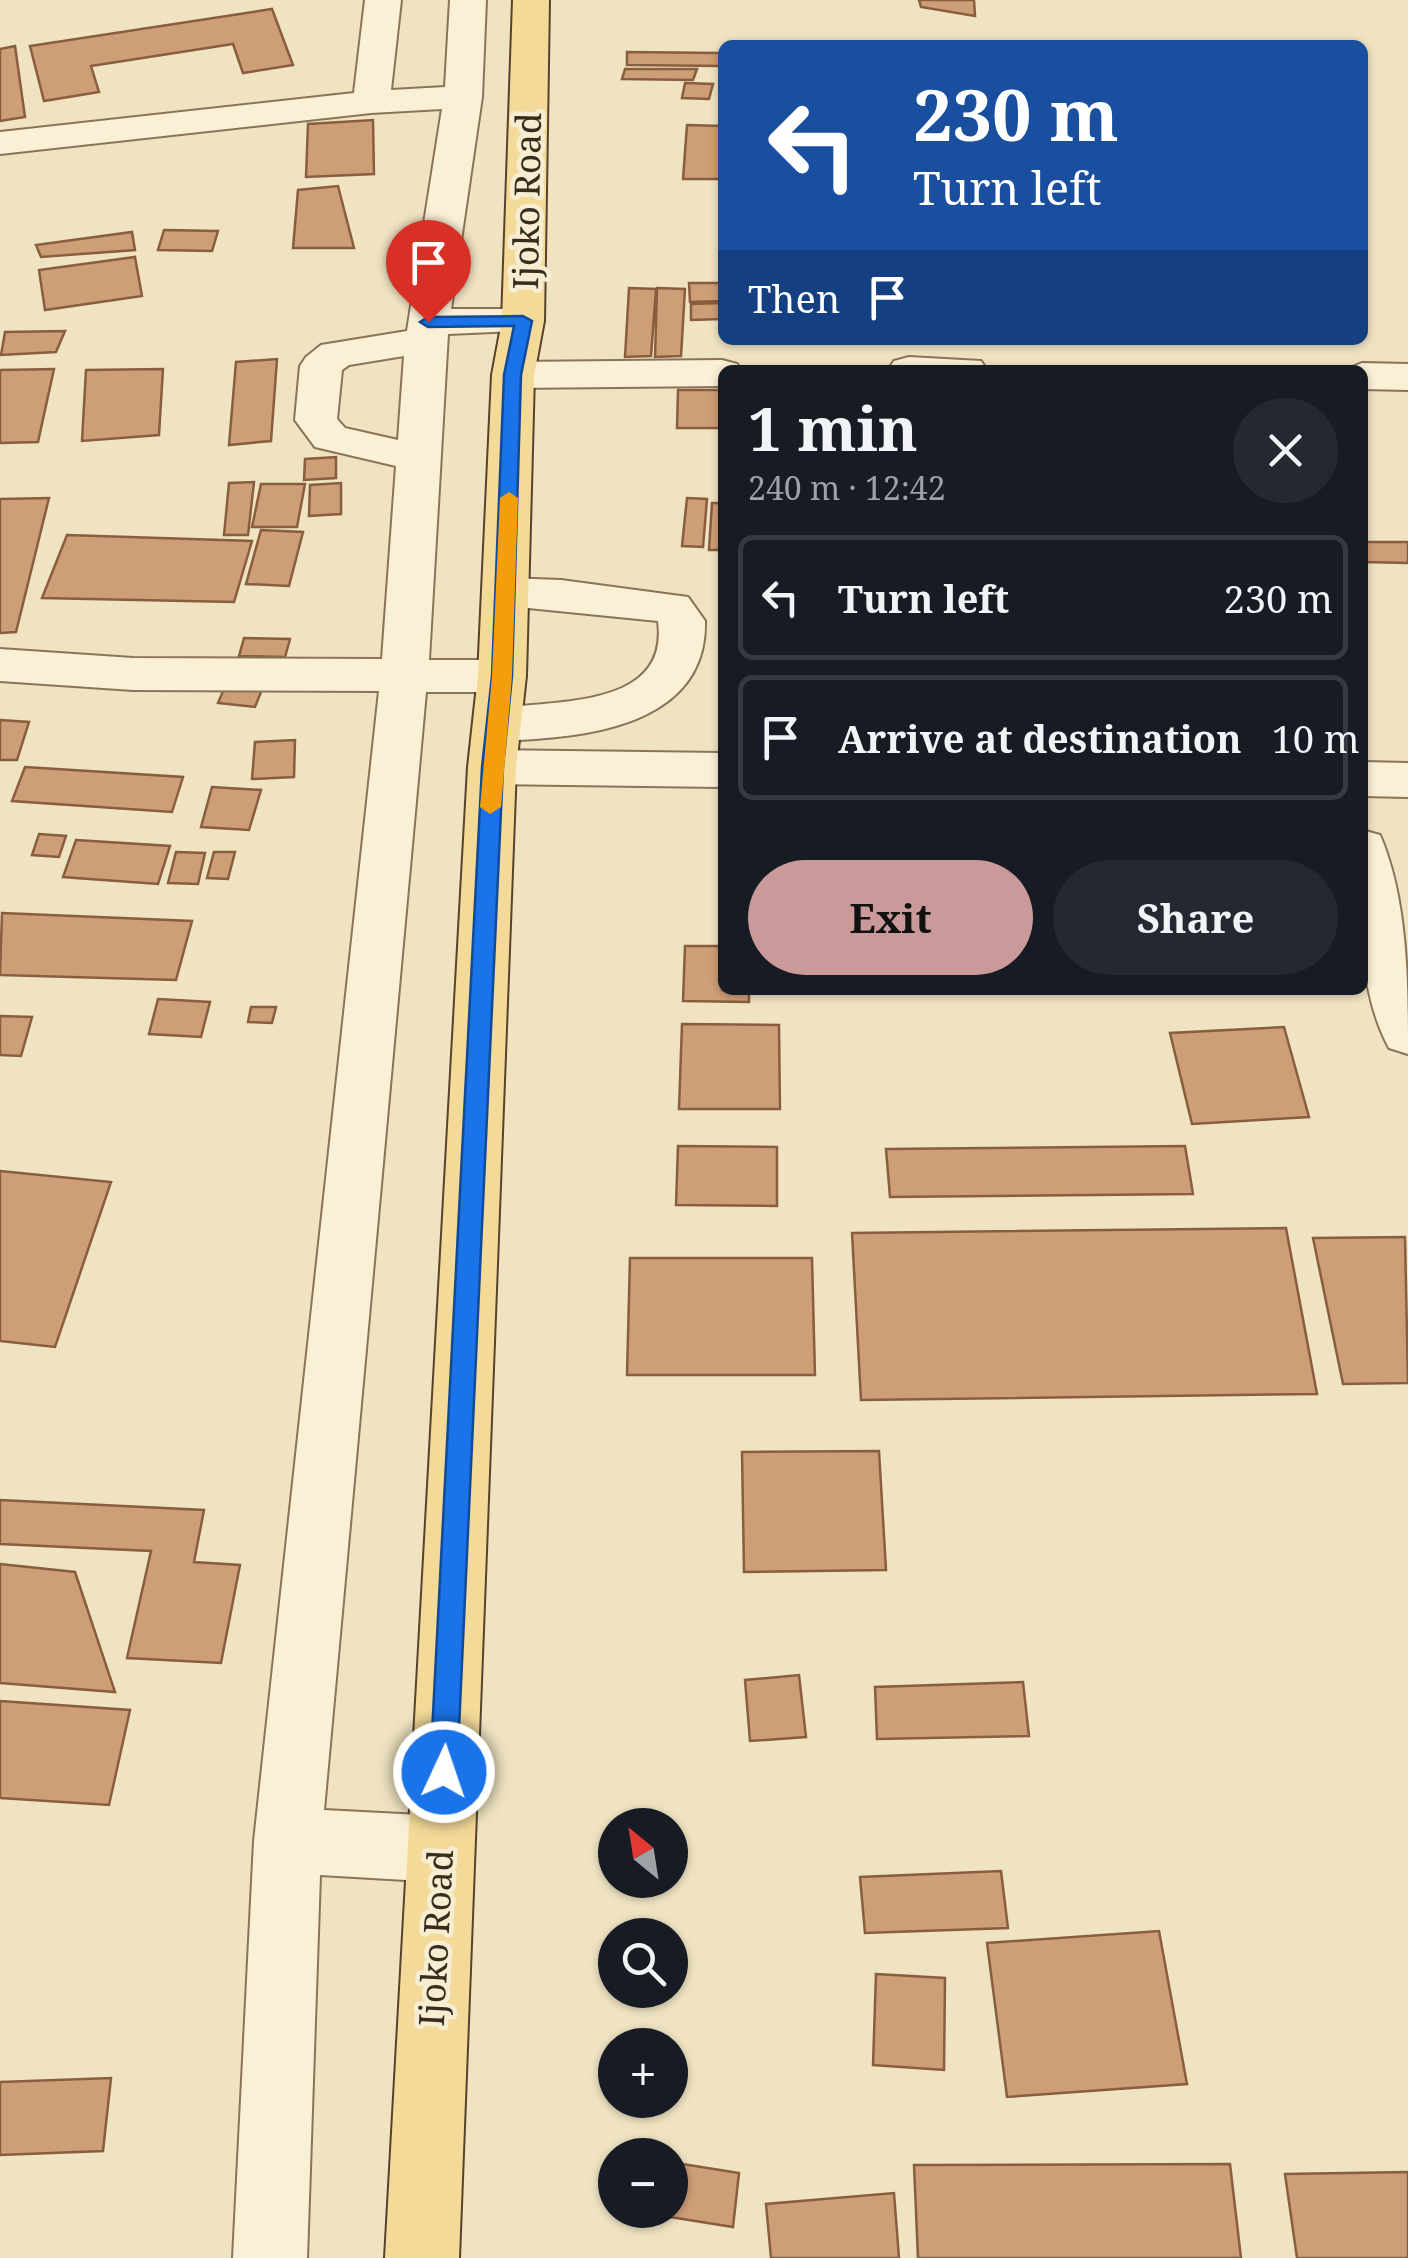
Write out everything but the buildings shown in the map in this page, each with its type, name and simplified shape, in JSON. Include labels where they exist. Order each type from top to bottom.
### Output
[{"type":"main road","name":"Ijoko Road","points":[[422,2258],[513,375],[523,321],[531,0]]},
{"type":"street","points":[[370,102],[382,0]]},
{"type":"street","points":[[270,2258],[288,1841],[404,676],[427,331],[463,98],[468,0]]},
{"type":"street","points":[[0,143],[370,102],[463,98]]},
{"type":"street","points":[[419,458],[330,438],[316,420],[321,366],[336,354],[427,331],[523,321]]},
{"type":"street","points":[[513,375],[718,372]]},
{"type":"street","points":[[1368,376],[1408,377]]},
{"type":"street","points":[[497,722],[592,718],[645,697],[680,657],[682,620],[672,608],[561,595],[505,594]]},
{"type":"street","points":[[0,665],[133,674],[404,676],[497,722],[718,769]]},
{"type":"street","points":[[1368,780],[1408,780]]},
{"type":"street","points":[[1368,872],[1408,1034]]},
{"type":"street","points":[[288,1841],[440,1849]]},
{"type":"slow traffic","points":[[490,807],[502,676],[509,498]]},
{"type":"route","points":[[428,322],[523,321],[513,375],[502,676],[492,767],[444,1772]]}]
